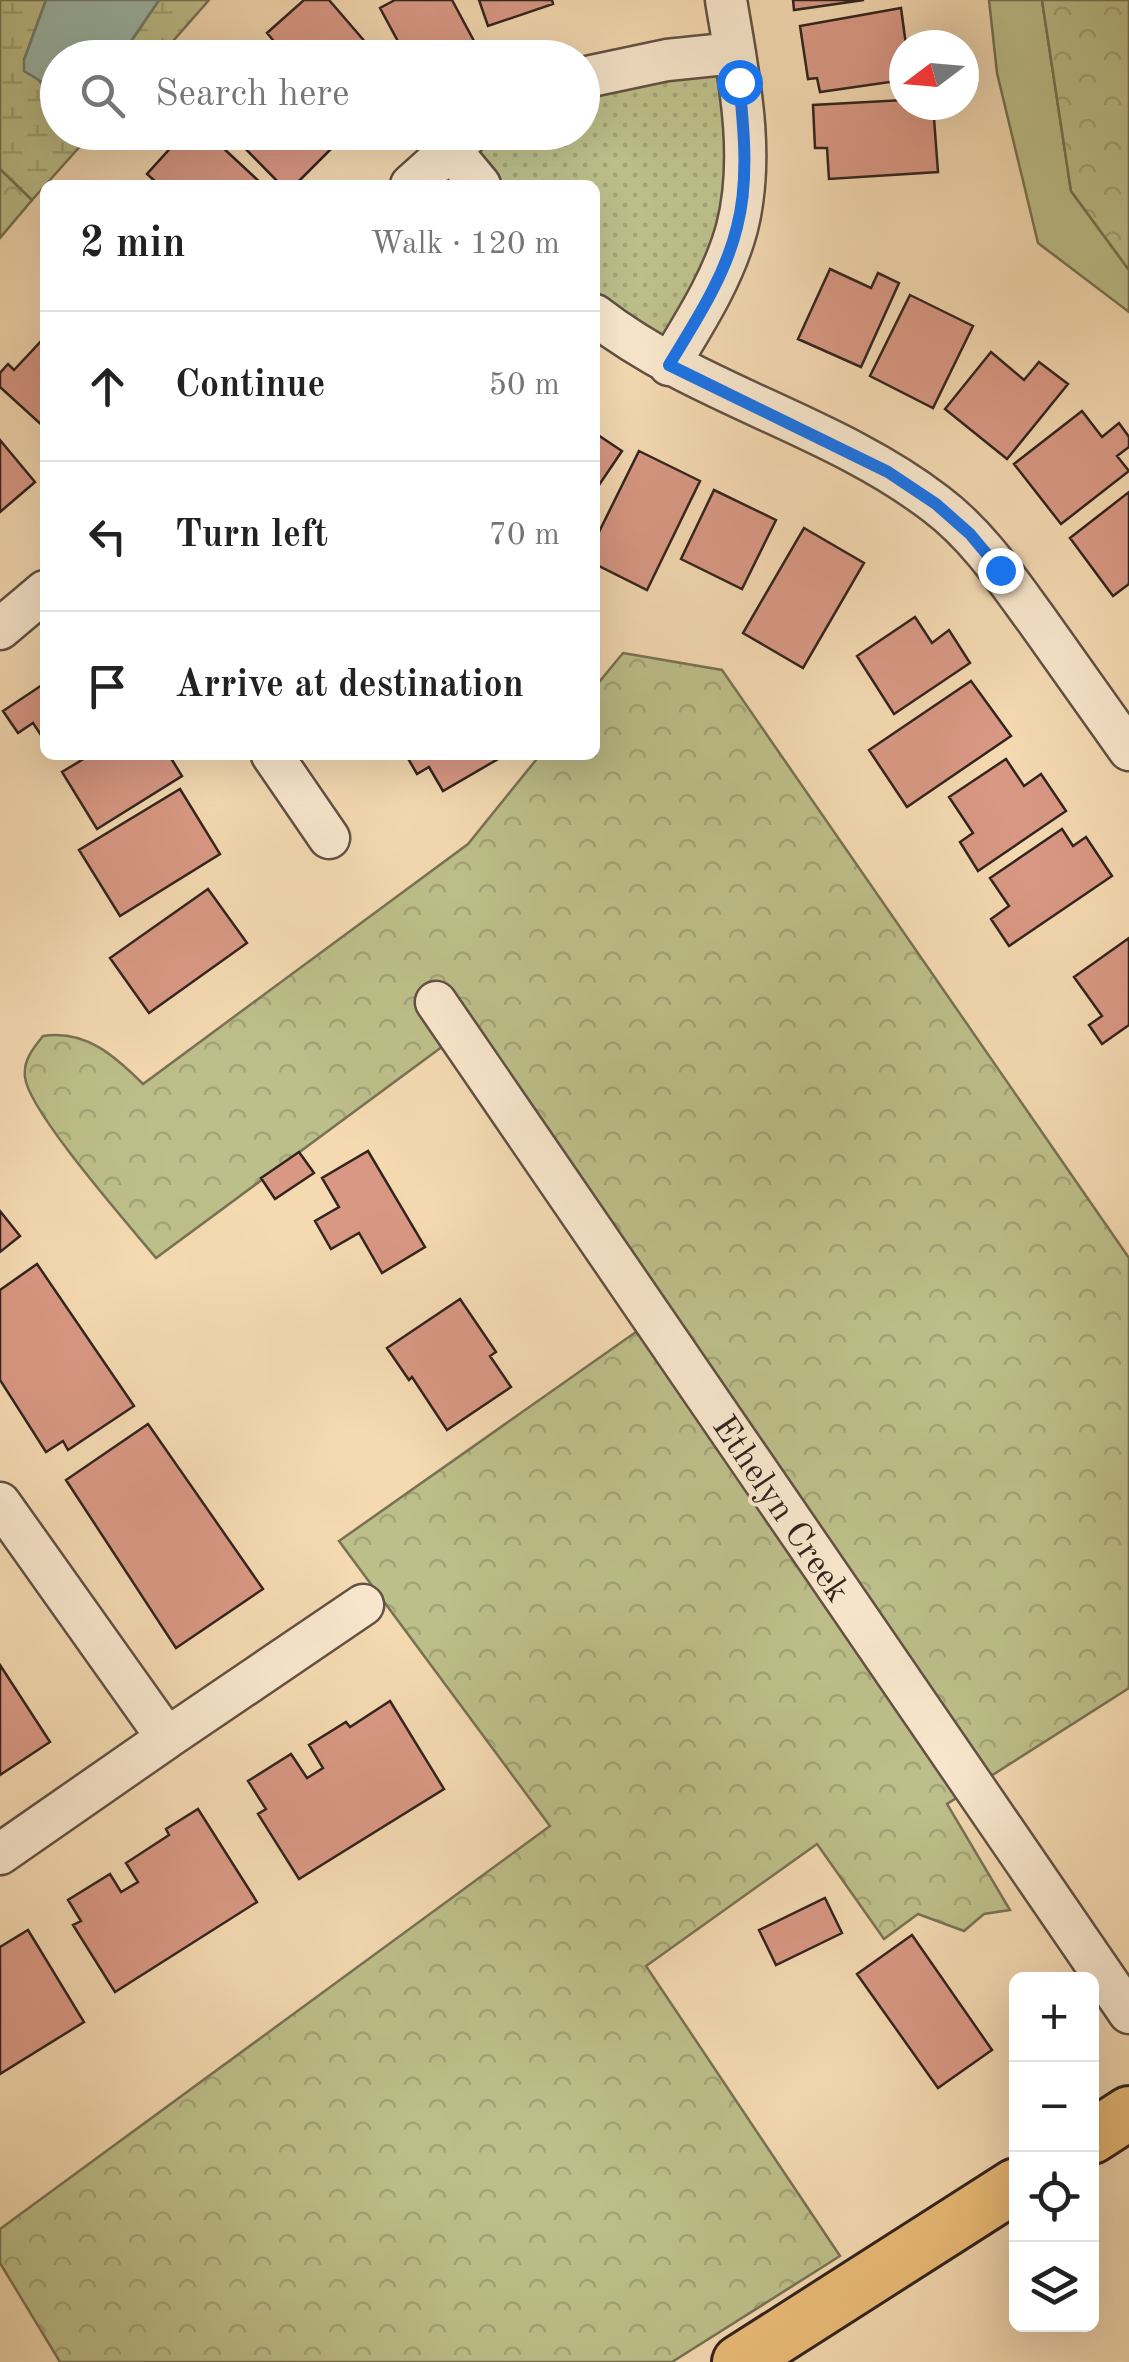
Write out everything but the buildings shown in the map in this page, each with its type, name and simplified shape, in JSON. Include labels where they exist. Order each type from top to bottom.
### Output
[{"type":"main road","points":[[1099,2132],[1129,2113]]},
{"type":"main road","points":[[739,2362],[1009,2189]]},
{"type":"main road","points":[[777,2362],[864,2282]]},
{"type":"street","points":[[669,365],[706,302],[737,228],[744,159],[726,0]]},
{"type":"street","points":[[600,74],[667,60],[735,53]]},
{"type":"street","points":[[417,180],[450,150]]},
{"type":"street","points":[[464,150],[478,180]]},
{"type":"street","points":[[600,317],[669,365],[888,472],[936,504],[970,534],[1000,570],[1129,750]]},
{"type":"street","points":[[0,629],[40,595]]},
{"type":"street","points":[[275,760],[329,838]]},
{"type":"street","name":"Ethelyn Creek","points":[[436,1002],[1129,2014]]},
{"type":"street","points":[[0,1503],[167,1738]]},
{"type":"street","points":[[0,1854],[363,1605]]},
{"type":"green space","points":[[0,0],[46,0],[24,60],[40,82],[40,150],[77,150],[50,180],[40,180],[40,191],[32,200],[0,169]]},
{"type":"green space","points":[[159,0],[209,0],[174,40],[132,40]]},
{"type":"green space","points":[[989,0],[1042,0],[1071,191],[1129,270],[1129,312],[1038,243],[997,73]]},
{"type":"green space","points":[[1042,0],[1129,0],[1129,270],[1071,191]]},
{"type":"green space","points":[[735,53],[744,159],[669,365],[600,318],[600,180],[479,180],[473,150],[600,150],[600,75]]},
{"type":"green space","points":[[0,169],[32,200],[0,238]]},
{"type":"green space","points":[[623,653],[722,670],[1129,1258],[1129,1688],[947,1804],[1010,1910],[984,1914],[964,1931],[918,1914],[884,1939],[817,1844],[646,1966],[840,2256],[672,2362],[60,2362],[0,2263],[0,2229],[550,1826],[339,1541],[653,1320],[458,1035],[156,1258],[43,1115],[25,1077],[27,1059],[43,1036],[72,1037],[98,1047],[143,1084],[468,844],[536,760],[600,760],[600,681]]},
{"type":"shaded area","points":[[46,0],[159,0],[132,40],[40,40],[40,81],[24,71],[24,60]]},
{"type":"route","points":[[739,82],[744,159],[737,228],[706,302],[669,365],[888,472],[936,504],[970,534],[1000,570]]}]
